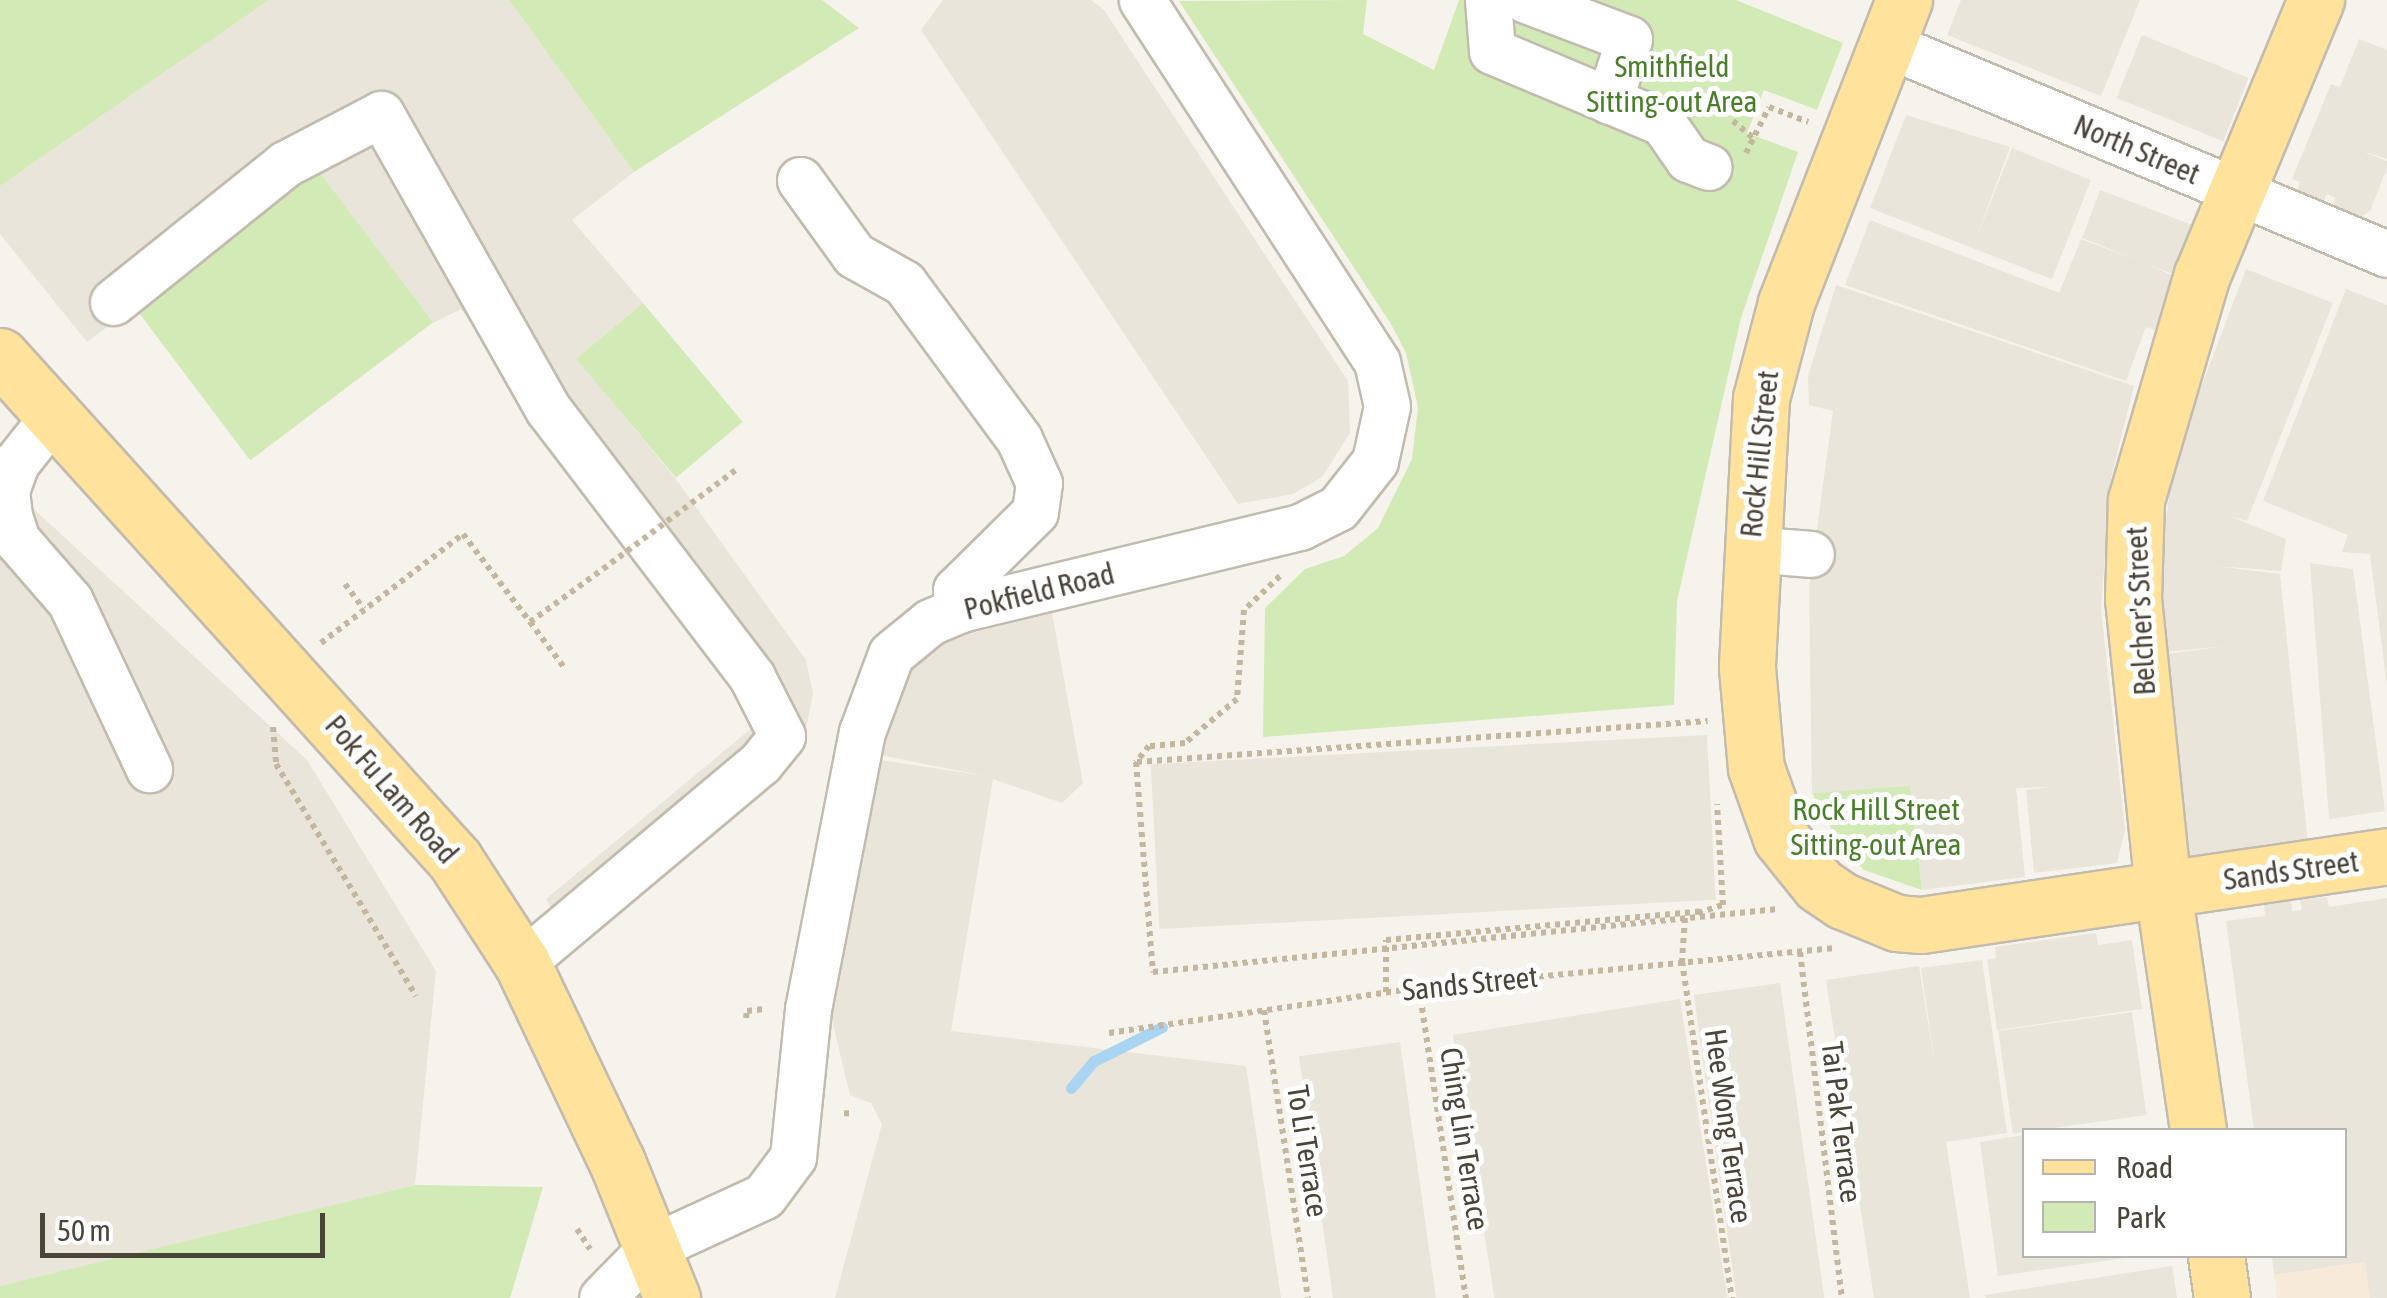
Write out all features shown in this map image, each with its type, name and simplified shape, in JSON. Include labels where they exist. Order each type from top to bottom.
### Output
[{"type":"main road","name":"Belcher's Street","points":[[2198,1128],[2164,889],[2134,599],[2136,500],[2202,276],[2316,0]]},
{"type":"main road","name":"Rock Hill Street","points":[[1824,919],[1799,864],[1768,814],[1750,725],[1749,548],[1755,445],[1770,353],[1895,22]]},
{"type":"main road","name":"Pok Fu Lam Road","points":[[0,356],[455,860],[522,963],[672,1298]]},
{"type":"main road","name":"Sands Street","points":[[1824,919],[1921,925],[2387,856]]},
{"type":"main road","points":[[2216,1258],[2222,1298]]},
{"type":"street","name":"Pokfield Road","points":[[601,1277],[651,1248],[752,1204],[777,1183],[794,1156],[808,1009],[873,691],[901,644],[961,609],[1300,527],[1352,495],[1383,442],[1385,385],[1365,340],[1142,0]]},
{"type":"street","points":[[1488,0],[1492,51],[1663,124],[1688,159],[1709,167]]},
{"type":"street","points":[[1526,0],[1629,40],[1609,100]]},
{"type":"street","name":"North Street","points":[[1895,22],[2237,191],[2387,254]]},
{"type":"street","points":[[113,302],[285,164],[381,114],[548,408],[752,677],[782,736],[760,763],[522,963]]},
{"type":"street","points":[[800,180],[854,255],[904,283],[1019,439],[1038,483],[1035,512],[956,590],[961,609]]},
{"type":"street","points":[[54,415],[16,463],[6,491],[9,516],[18,540],[70,601],[149,769]]},
{"type":"street","points":[[1749,548],[1811,554]]},
{"type":"path","points":[[1733,121],[1756,140],[1769,108],[1824,127]]},
{"type":"path","points":[[530,622],[737,469]]},
{"type":"path","points":[[325,640],[463,534],[566,670]]},
{"type":"path","points":[[1294,562],[1244,610],[1237,698],[1185,743],[1149,746],[1136,762],[1153,972],[1718,915],[1824,919]]},
{"type":"path","points":[[345,584],[364,610]]},
{"type":"path","points":[[280,714],[272,722],[276,764],[416,996]]},
{"type":"path","points":[[1136,762],[1712,721],[1713,740]]},
{"type":"path","points":[[1686,918],[1723,905],[1716,794]]},
{"type":"path","points":[[1386,992],[1386,940],[1708,910]]},
{"type":"path","name":"Hee Wong Terrace","points":[[1686,918],[1682,961],[1732,1298]]},
{"type":"path","name":"Sands Street","points":[[1109,1033],[1418,988],[1800,952],[1824,919]]},
{"type":"path","name":"Tai Pak Terrace","points":[[1800,952],[1842,1298]]},
{"type":"path","name":"Ching Lin Terrace","points":[[1418,988],[1466,1298]]},
{"type":"path","points":[[746,1018],[747,1011],[764,1009]]},
{"type":"path","name":"To Li Terrace","points":[[1264,1010],[1308,1298]]},
{"type":"path","points":[[844,1113],[854,1114]]},
{"type":"path","points":[[577,1228],[601,1277]]},
{"type":"shaded area","points":[[269,0],[509,0],[634,172],[572,220],[643,303],[577,359],[675,478],[806,660],[813,693],[805,734],[575,952],[546,899],[759,722],[461,309],[433,323],[318,170],[87,342],[0,234],[0,186]]},
{"type":"shaded area","points":[[943,0],[1091,0],[1104,10],[1348,381],[1350,433],[1322,477],[1293,494],[1238,504],[921,30]]},
{"type":"shaded area","points":[[1961,0],[2140,0],[2101,96],[1947,35]]},
{"type":"shaded area","points":[[2142,35],[2249,78],[2223,141],[2117,98]]},
{"type":"shaded area","points":[[2359,39],[2387,50],[2387,159],[2360,150],[2387,161],[2387,168],[2370,211],[2361,217],[2333,206],[2335,198],[2327,194],[2324,201],[2297,191],[2300,182],[2292,179],[2331,84],[2340,87]]},
{"type":"shaded area","points":[[1906,115],[2010,147],[1974,244],[2012,148],[2091,180],[2052,279],[1870,208]]},
{"type":"shaded area","points":[[2100,190],[2195,226],[2176,275],[2149,265],[2176,277],[2155,330],[2146,327],[2126,381],[1845,285],[1870,220],[2059,293],[2081,239],[2142,262],[2082,238]]},
{"type":"shaded area","points":[[2246,269],[2333,303],[2247,521],[2227,515],[2286,539],[2281,571],[2215,566],[2280,574],[2308,843],[2196,868],[2185,857],[2165,654],[2227,646],[2165,652],[2160,560],[2175,456]]},
{"type":"shaded area","points":[[1836,285],[2134,386],[2111,478],[2101,608],[2125,830],[2117,863],[2034,873],[2026,790],[2053,787],[2016,788],[2025,877],[1922,890],[1910,787],[1812,793],[1809,587],[1833,411],[1809,405],[1808,376]]},
{"type":"shaded area","points":[[2346,289],[2387,305],[2387,686],[2370,554],[2342,552],[2348,535],[2263,501]]},
{"type":"shaded area","points":[[0,478],[307,760],[436,971],[415,1185],[0,1286]]},
{"type":"shaded area","points":[[2310,563],[2353,569],[2385,811],[2329,819]]},
{"type":"shaded area","points":[[1052,613],[1083,783],[1062,803],[993,779],[951,1031],[1246,1066],[1281,1298],[835,1298],[882,1124],[871,1103],[850,1095],[830,1012],[873,759],[986,776],[874,754],[891,685],[937,642]]},
{"type":"shaded area","points":[[1707,735],[1716,900],[1159,929],[1151,764]]},
{"type":"shaded area","points":[[2327,897],[2329,907],[2387,898],[2387,1298],[2370,1298],[2364,1262],[2274,1275],[2272,1258],[2347,1258],[2347,1128],[2254,1128],[2226,921],[2265,916],[2264,905],[2291,901],[2292,911],[2302,910],[2300,900]]},
{"type":"shaded area","points":[[2096,933],[2098,945],[2132,940],[2142,1009],[1997,1030],[1987,959],[1996,958],[1995,947]]},
{"type":"shaded area","points":[[1982,960],[2007,1133],[1946,1142],[1970,1298],[1874,1298],[1826,980],[1919,966],[1936,1072],[1921,968]]},
{"type":"shaded area","points":[[1780,983],[1824,1298],[1736,1298],[1694,995]]},
{"type":"shaded area","points":[[1680,999],[1727,1297],[1494,1298],[1453,1035]]},
{"type":"shaded area","points":[[2132,1012],[2146,1115],[2054,1128],[2022,1128],[2022,1132],[2013,1134],[1998,1031]]},
{"type":"shaded area","points":[[1400,1042],[1436,1298],[1333,1298],[1299,1056]]},
{"type":"shaded area","points":[[2022,1135],[2022,1258],[2125,1258],[1998,1276],[1980,1142]]},
{"type":"shaded area","points":[[2365,1262],[2370,1298],[2277,1298],[2274,1275]]},
{"type":"shaded area","points":[[2172,1266],[2177,1298],[1985,1295]]},
{"type":"green space","points":[[0,0],[269,0],[0,186]]},
{"type":"green space","points":[[509,0],[822,0],[859,28],[634,172]]},
{"type":"green space","name":"Smithfield Sitting-out Area","points":[[1367,0],[1363,34],[1434,70],[1459,0],[1736,0],[1843,43],[1817,110],[1764,90],[1747,133],[1798,152],[1741,318],[1677,601],[1674,705],[1263,737],[1265,608],[1305,569],[1344,556],[1378,528],[1412,459],[1418,407],[1406,353],[1391,324],[1179,1]]},
{"type":"green space","points":[[318,170],[433,323],[250,460],[135,308]]},
{"type":"green space","points":[[643,303],[743,422],[676,478],[576,359]]},
{"type":"green space","name":"Rock Hill Street Sitting-out Area","points":[[1910,786],[1922,890],[1864,870],[1843,850],[1812,793]]},
{"type":"green space","points":[[415,1185],[543,1187],[510,1298],[0,1298],[0,1286]]},
{"type":"waterway","points":[[1071,1088],[1094,1061],[1162,1027]]}]
